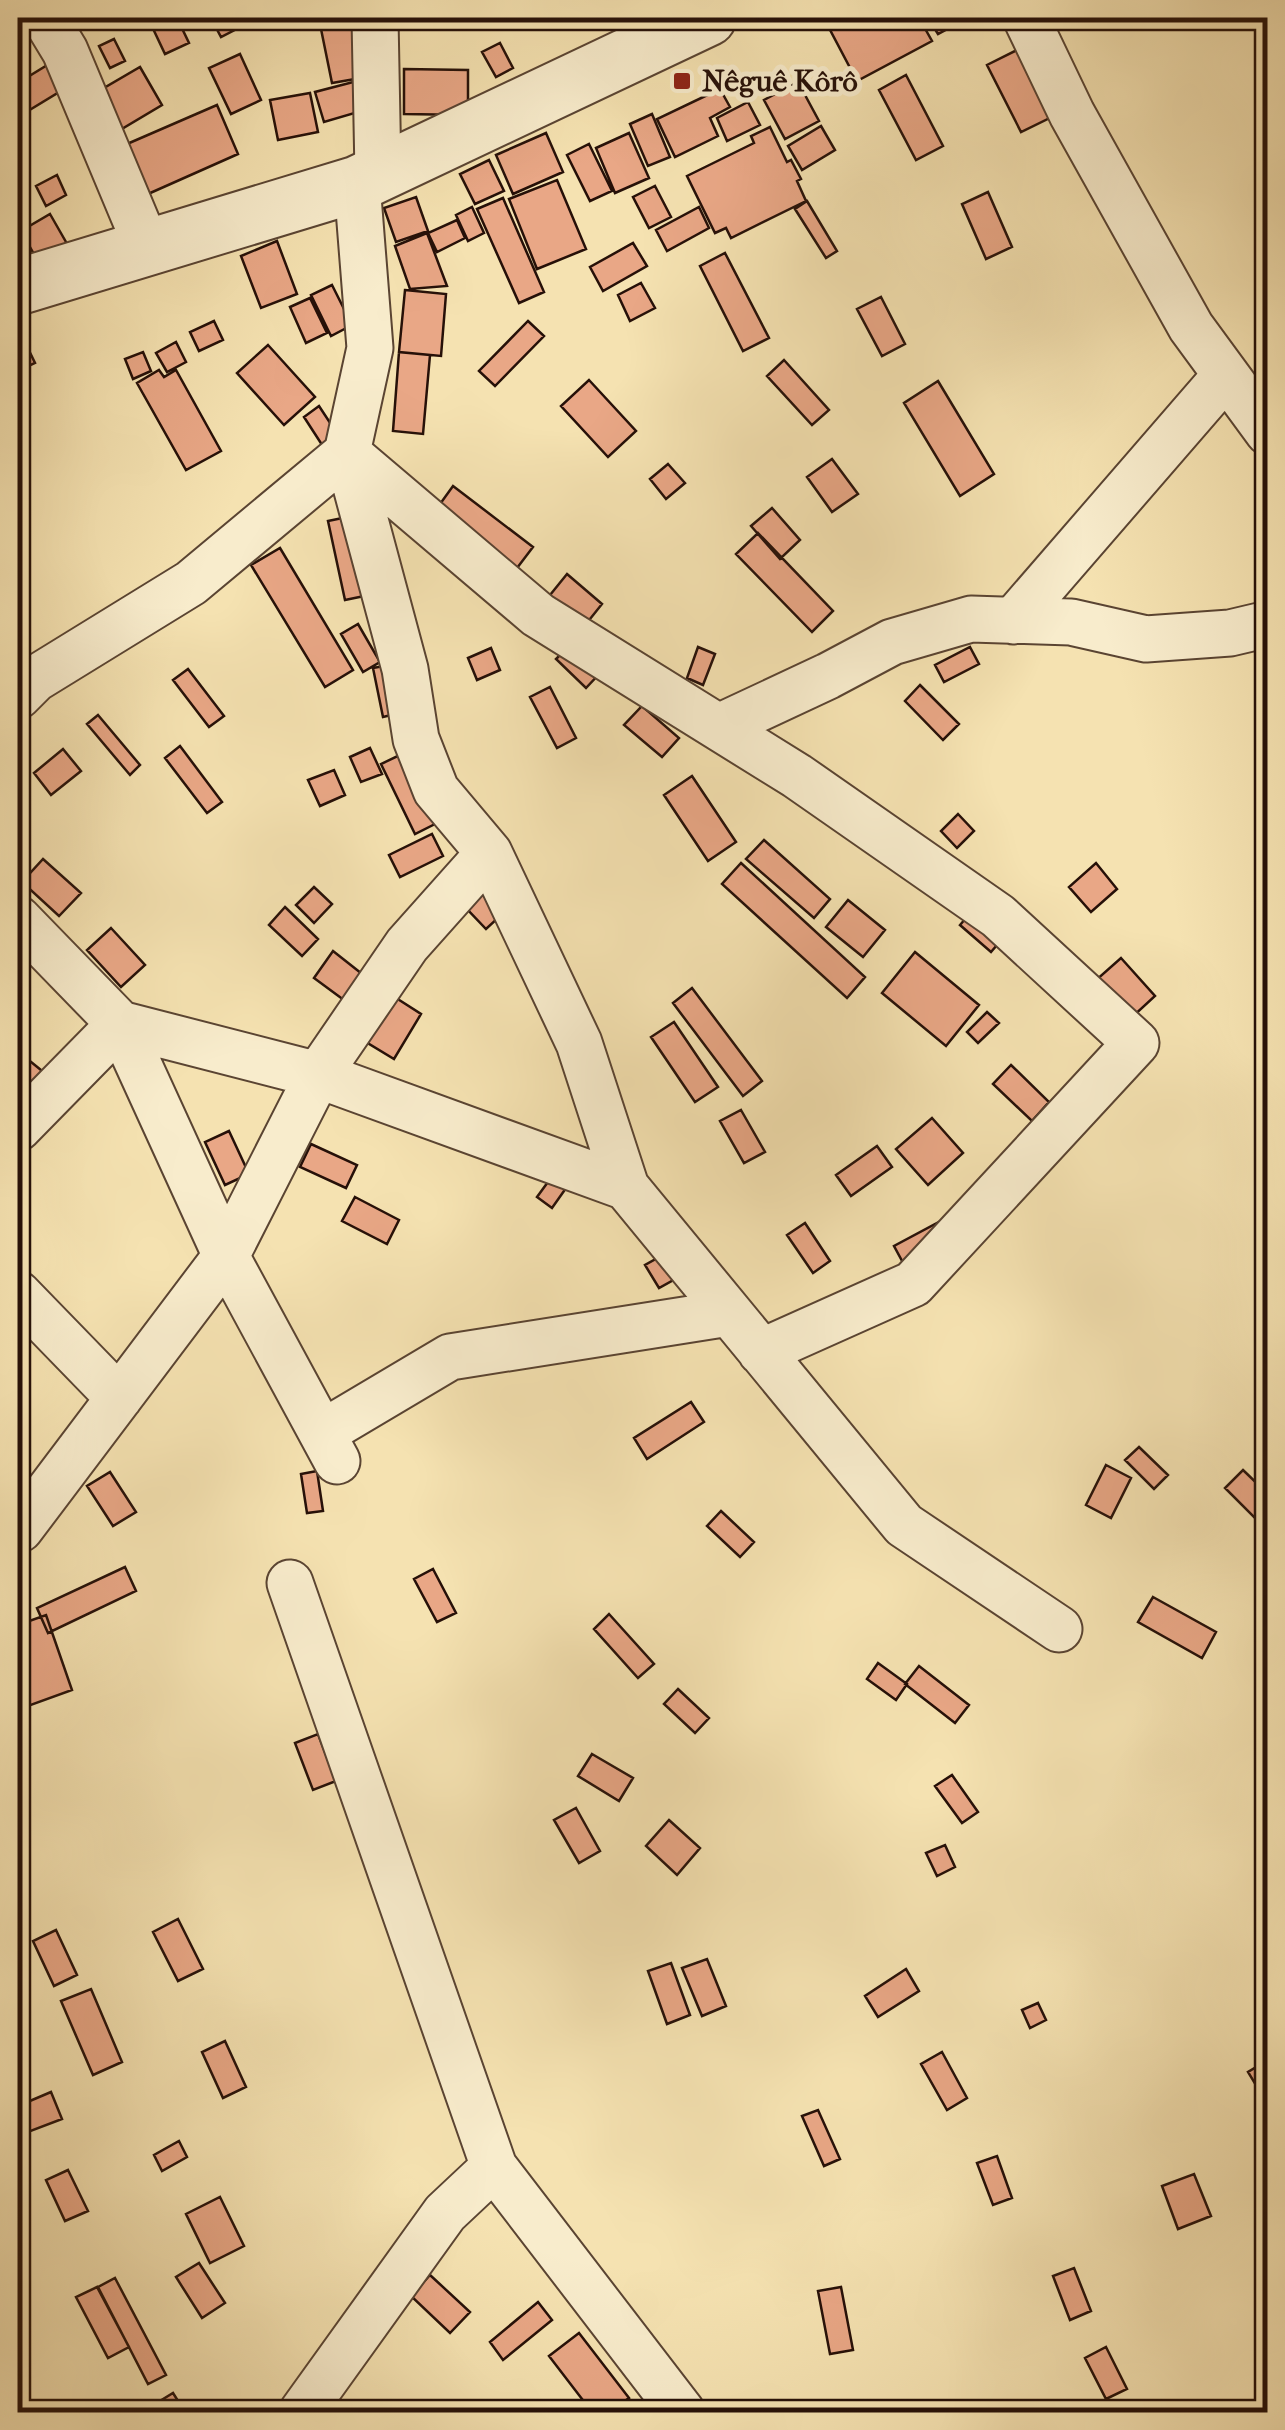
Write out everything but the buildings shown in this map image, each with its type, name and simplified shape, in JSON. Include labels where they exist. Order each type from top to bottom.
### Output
[{"type":"street","points":[[46,18],[66,50],[147,246]]},
{"type":"street","points":[[375,18],[368,179],[370,348],[346,453],[405,669],[416,739],[436,790],[489,853],[579,1043],[626,1187],[904,1525],[1059,1629]]},
{"type":"street","points":[[18,287],[368,179],[708,18]]},
{"type":"street","points":[[1026,18],[1072,114],[1182,311],[1268,432]]},
{"type":"street","points":[[1013,620],[1226,374]]},
{"type":"street","points":[[18,696],[35,680],[191,583],[346,453]]},
{"type":"street","points":[[346,453],[538,614],[797,776],[998,916],[1136,1043],[914,1284],[761,1352]]},
{"type":"street","points":[[719,727],[892,642],[971,620],[1071,622],[1146,639],[1230,634],[1268,624]]},
{"type":"street","points":[[20,1529],[226,1256],[318,1075],[406,946],[489,853]]},
{"type":"street","points":[[18,919],[120,1024],[226,1256],[330,1447],[450,1357],[729,1312]]},
{"type":"street","points":[[120,1024],[318,1075],[626,1187]]},
{"type":"street","points":[[18,1128],[120,1024]]},
{"type":"street","points":[[18,1294],[119,1398]]},
{"type":"street","points":[[290,1583],[494,2166],[682,2412]]},
{"type":"street","points":[[302,2412],[444,2214],[494,2166]]},
{"type":"place","name":"Nêguê Kôrô","points":[[682,81]]}]
